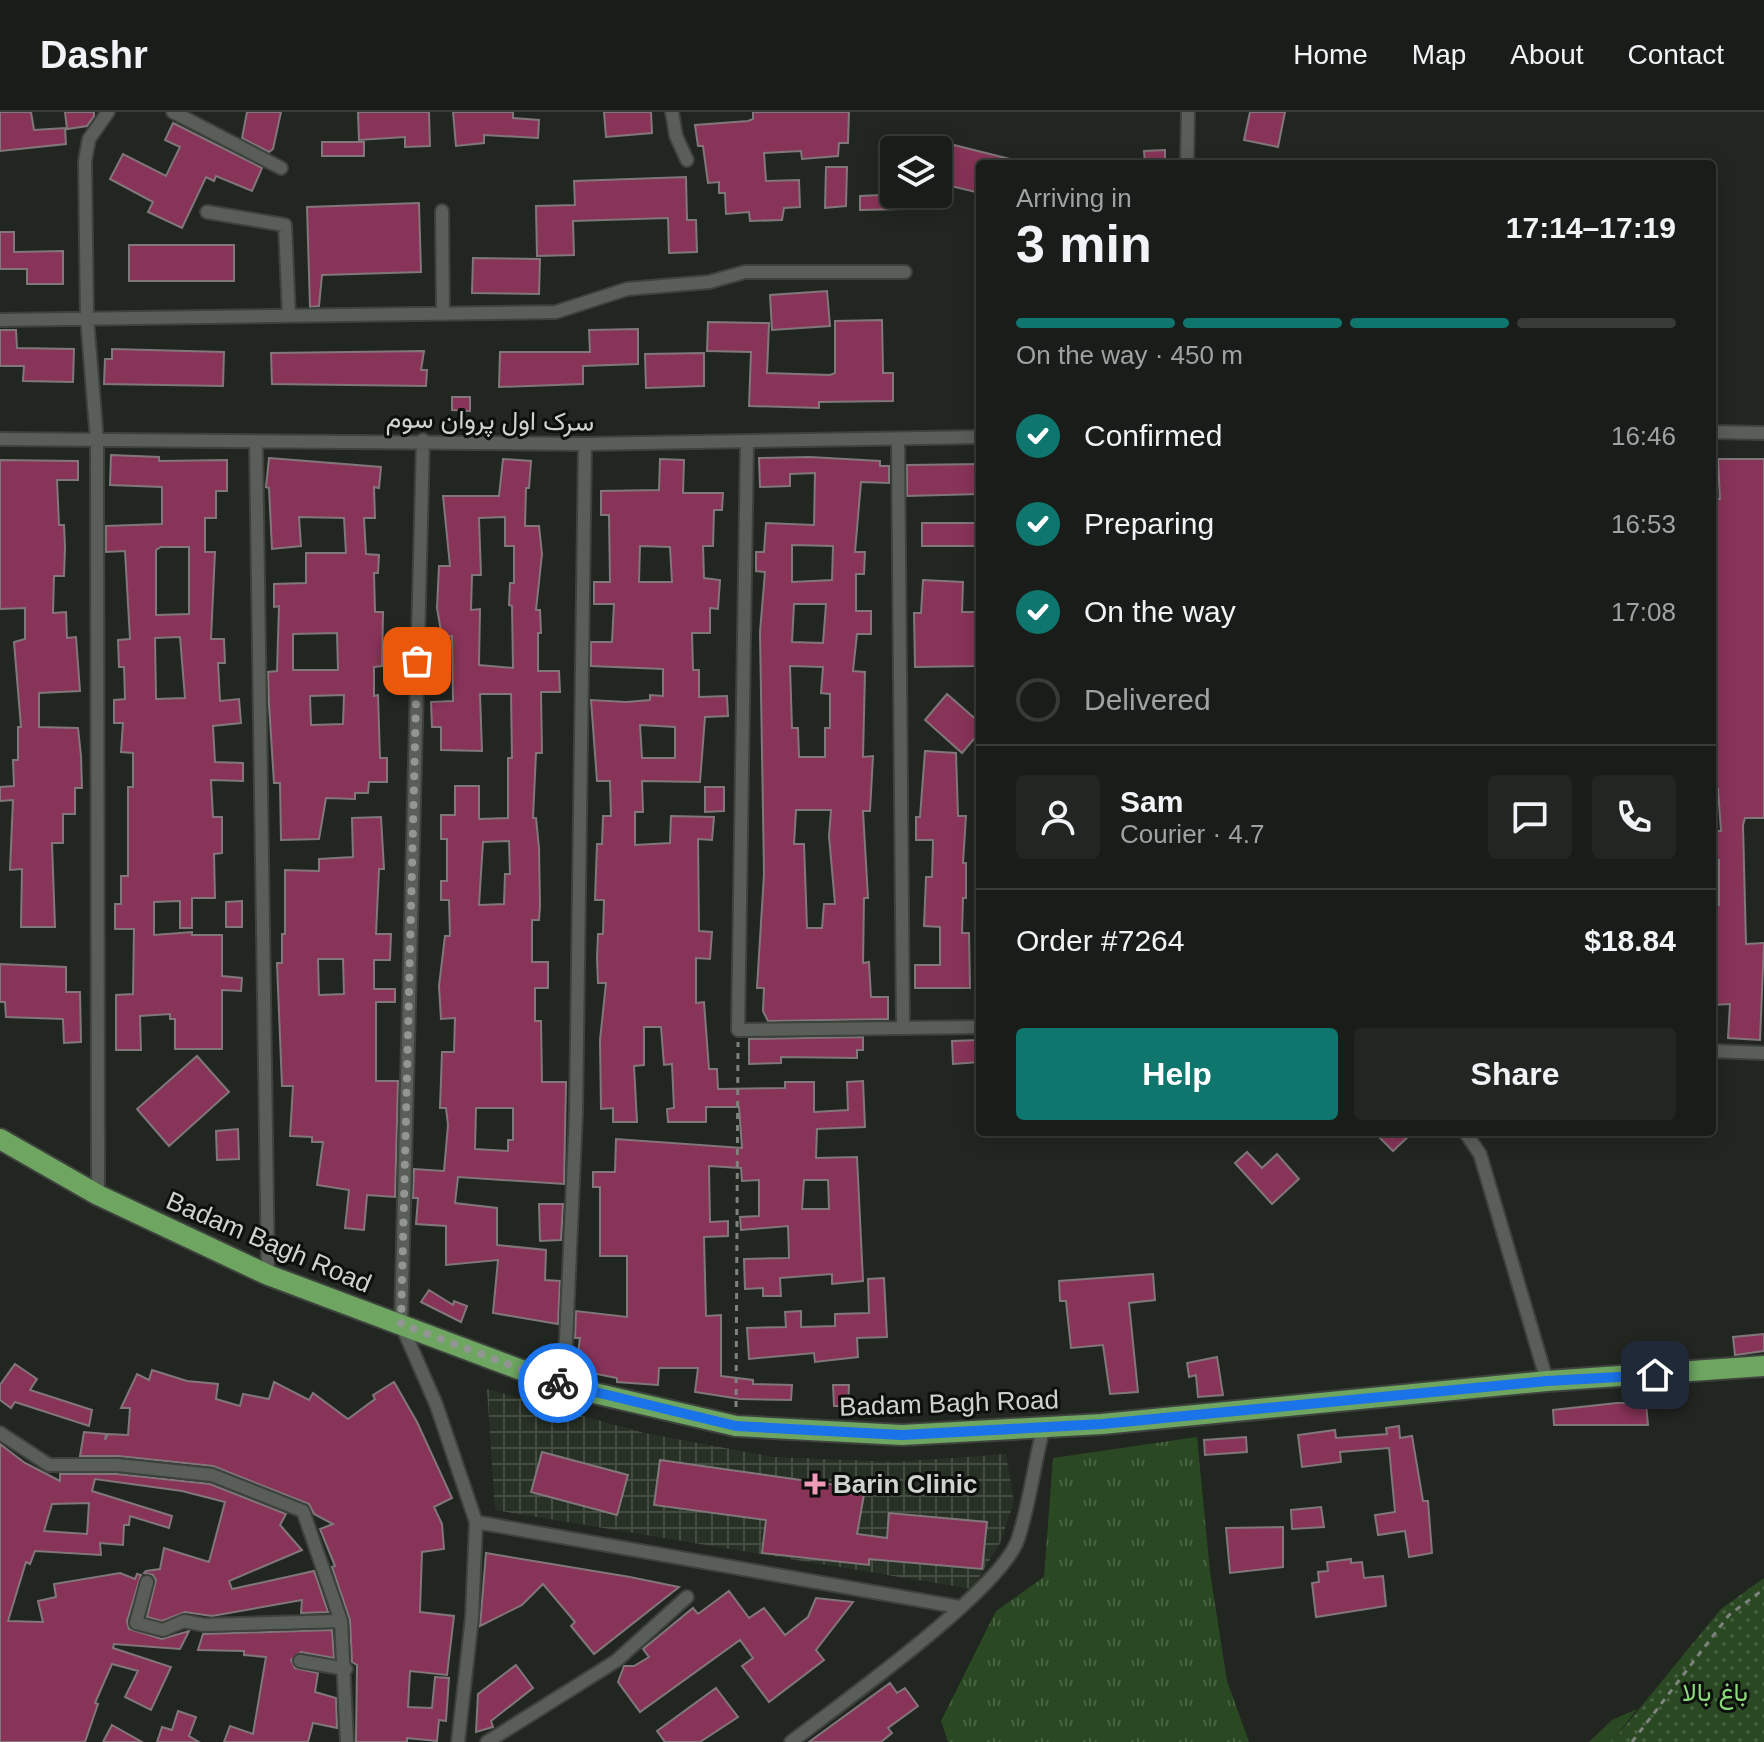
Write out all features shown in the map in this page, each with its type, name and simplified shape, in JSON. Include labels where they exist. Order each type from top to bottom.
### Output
[{"type":"main road","name":"Badam Bagh Road","points":[[0,1139],[98,1195],[268,1275],[564,1386],[736,1426],[902,1435],[1102,1424],[1547,1381],[1764,1366]]},
{"type":"street","points":[[98,1195],[97,441],[87,318],[85,161],[89,139],[108,112]]},
{"type":"street","points":[[173,112],[281,168]]},
{"type":"street","points":[[672,112],[676,136],[687,160]]},
{"type":"street","points":[[1187,160],[1188,112]]},
{"type":"street","points":[[442,211],[443,314]]},
{"type":"street","points":[[207,212],[285,225],[289,316]]},
{"type":"street","points":[[0,320],[556,312],[627,289],[709,282],[745,272],[905,272]]},
{"type":"street","points":[[1716,432],[1764,433]]},
{"type":"street","name":"سرک اول پروان سوم","points":[[0,439],[256,443],[423,440],[585,444],[976,437]]},
{"type":"street","points":[[423,440],[401,1324],[436,1404],[476,1522],[472,1617],[458,1742]]},
{"type":"street","points":[[898,440],[903,1028]]},
{"type":"street","points":[[256,443],[268,1275]]},
{"type":"street","points":[[747,443],[738,1030],[976,1027]]},
{"type":"street","points":[[564,1386],[576,1113],[585,444]]},
{"type":"street","points":[[1716,1051],[1764,1053]]},
{"type":"street","points":[[1468,1136],[1480,1154],[1547,1381]]},
{"type":"street","points":[[791,1742],[985,1585],[1018,1542],[1044,1426]]},
{"type":"street","points":[[0,1433],[49,1465],[117,1465],[212,1475],[303,1511],[341,1621],[346,1669],[347,1742]]},
{"type":"street","points":[[476,1522],[959,1607]]},
{"type":"street","points":[[147,1582],[136,1623],[163,1630],[184,1621],[204,1625],[341,1621]]},
{"type":"street","points":[[487,1742],[616,1661],[687,1597]]},
{"type":"street","points":[[300,1661],[346,1669]]},
{"type":"path","points":[[736,1426],[738,1030]]},
{"type":"path","points":[[1632,1742],[1729,1615],[1764,1589]]},
{"type":"shaded area","points":[[487,1389],[644,1433],[773,1457],[896,1462],[1006,1454],[1014,1502],[1000,1543],[972,1589],[495,1510]]},
{"type":"green space","points":[[1197,1437],[1210,1572],[1227,1681],[1249,1742],[948,1742],[941,1721],[996,1611],[1044,1577],[1053,1458]]},
{"type":"green space","name":"باغ بالا","points":[[1764,1578],[1764,1742],[1612,1742],[1721,1609]]},
{"type":"green space","points":[[1637,1709],[1612,1742],[1589,1742],[1612,1720]]},
{"type":"building","points":[[0,112],[31,112],[34,130],[65,128],[66,144],[0,151]]},
{"type":"building","points":[[65,112],[94,112],[94,116],[87,126],[67,129]]},
{"type":"building","points":[[247,112],[281,112],[273,149],[269,152],[242,138]]},
{"type":"building","points":[[358,112],[429,112],[430,146],[405,147],[405,137],[359,140]]},
{"type":"building","points":[[453,112],[513,112],[513,118],[539,120],[538,138],[484,135],[484,143],[456,146]]},
{"type":"building","points":[[604,112],[651,112],[652,133],[606,137]]},
{"type":"building","points":[[753,112],[849,112],[848,143],[839,143],[838,156],[802,159],[801,151],[764,153],[766,181],[799,180],[800,207],[784,208],[782,220],[750,221],[749,212],[726,214],[725,193],[719,193],[719,182],[708,183],[703,146],[698,146],[695,125],[748,121],[753,119]]},
{"type":"building","points":[[1250,112],[1285,112],[1278,147],[1244,140]]},
{"type":"building","points":[[173,123],[262,168],[252,191],[216,176],[214,181],[206,177],[182,228],[148,212],[153,202],[110,179],[123,154],[166,176],[180,147],[165,140]]},
{"type":"building","points":[[322,142],[364,142],[364,156],[322,156]]},
{"type":"building","points":[[952,144],[1010,159],[976,160],[976,192],[952,186]]},
{"type":"building","points":[[1165,150],[1165,160],[1145,160],[1144,151]]},
{"type":"building","points":[[826,167],[847,167],[846,206],[825,208]]},
{"type":"building","points":[[686,177],[687,220],[696,220],[697,252],[669,253],[668,218],[573,221],[574,255],[537,256],[536,206],[575,205],[574,181]]},
{"type":"building","points":[[880,195],[880,208],[904,209],[860,210],[860,196]]},
{"type":"building","points":[[419,203],[421,272],[322,275],[319,306],[310,307],[307,207]]},
{"type":"building","points":[[0,232],[14,232],[14,252],[63,251],[63,284],[27,284],[27,269],[0,269]]},
{"type":"building","points":[[129,245],[234,245],[234,281],[129,281]]},
{"type":"building","points":[[473,258],[540,259],[539,294],[472,293]]},
{"type":"building","points":[[827,291],[830,326],[772,330],[770,295]]},
{"type":"building","points":[[882,320],[883,373],[893,373],[893,401],[819,402],[819,408],[749,406],[751,352],[707,351],[708,322],[769,323],[767,373],[830,375],[835,373],[835,321]]},
{"type":"building","points":[[638,329],[638,364],[583,366],[583,384],[499,387],[500,352],[590,352],[589,330]]},
{"type":"building","points":[[0,330],[16,330],[17,348],[74,349],[73,382],[23,381],[24,366],[0,366]]},
{"type":"building","points":[[112,349],[224,352],[223,386],[104,384],[105,359],[112,359]]},
{"type":"building","points":[[424,351],[421,370],[427,370],[426,386],[272,384],[271,353]]},
{"type":"building","points":[[704,353],[704,386],[646,388],[645,354]]},
{"type":"building","points":[[452,397],[470,397],[470,411],[452,410]]},
{"type":"building","points":[[111,455],[159,457],[159,461],[227,460],[227,491],[216,491],[216,518],[205,518],[205,552],[215,552],[211,639],[224,639],[225,663],[218,663],[220,701],[239,699],[241,723],[213,726],[215,762],[243,763],[243,781],[211,780],[213,817],[222,817],[222,853],[214,854],[215,898],[192,898],[192,928],[180,928],[180,901],[154,902],[154,935],[192,932],[192,935],[222,935],[222,976],[242,978],[241,991],[222,990],[222,1049],[175,1049],[175,1019],[170,1019],[170,1014],[140,1016],[141,1050],[116,1050],[116,995],[133,994],[134,929],[115,929],[115,904],[121,904],[121,876],[128,876],[128,787],[133,787],[133,753],[121,752],[123,723],[114,723],[114,700],[125,699],[124,667],[119,667],[118,640],[130,639],[125,551],[106,552],[106,526],[162,524],[162,487],[110,485]],"holes":[[[161,547],[189,547],[189,614],[156,615],[156,550]],[[180,637],[185,698],[156,699],[155,638]]]},
{"type":"building","points":[[269,458],[381,467],[379,488],[374,487],[375,518],[364,518],[366,554],[379,555],[378,573],[374,573],[375,612],[383,612],[382,666],[374,667],[374,696],[378,695],[380,758],[387,758],[387,782],[369,782],[368,793],[355,793],[355,799],[326,798],[319,839],[281,840],[280,783],[274,783],[268,672],[277,671],[279,606],[274,607],[274,584],[306,583],[306,553],[346,553],[344,518],[299,517],[301,546],[272,549],[269,488],[266,487]],"holes":[[[337,633],[338,670],[293,670],[293,634]],[[344,695],[343,724],[311,725],[310,696]]]},
{"type":"building","points":[[759,458],[880,461],[880,466],[889,466],[889,483],[861,482],[855,552],[865,552],[864,574],[856,574],[856,611],[871,611],[871,634],[857,634],[853,671],[865,672],[863,757],[873,756],[870,811],[863,811],[868,898],[864,898],[863,963],[869,962],[871,997],[888,997],[888,1019],[768,1021],[763,1011],[764,988],[757,988],[764,874],[760,632],[765,572],[756,571],[756,552],[764,552],[766,523],[814,525],[815,473],[790,474],[790,486],[760,487]],"holes":[[[792,545],[833,546],[832,580],[792,582]],[[794,604],[826,604],[823,643],[792,642]],[[790,666],[823,667],[821,693],[830,694],[830,728],[825,728],[825,757],[799,757],[798,728],[792,728]],[[796,810],[831,810],[829,836],[835,904],[824,904],[822,928],[807,928],[804,844],[794,844]]]},
{"type":"building","points":[[503,459],[531,461],[529,488],[526,488],[525,526],[539,526],[542,554],[536,610],[540,610],[541,633],[538,633],[538,671],[559,671],[560,692],[541,692],[542,753],[536,753],[533,818],[536,818],[539,848],[540,906],[539,920],[532,920],[532,962],[548,962],[548,988],[535,988],[535,1021],[541,1021],[542,1082],[566,1082],[564,1184],[458,1177],[455,1203],[497,1208],[497,1245],[546,1250],[545,1280],[560,1281],[558,1324],[493,1313],[498,1260],[446,1265],[446,1226],[416,1224],[418,1198],[413,1198],[414,1169],[444,1171],[448,1125],[446,1108],[440,1108],[442,1052],[454,1052],[455,1018],[441,1019],[439,986],[445,936],[450,936],[449,900],[441,900],[441,881],[447,881],[447,839],[441,839],[441,815],[455,815],[455,786],[479,786],[479,819],[508,818],[508,758],[512,758],[511,694],[480,694],[482,751],[441,750],[441,727],[432,727],[431,702],[453,701],[452,636],[442,637],[437,608],[439,566],[450,566],[443,496],[499,496]],"holes":[[[505,517],[505,546],[514,546],[514,583],[510,583],[509,605],[512,606],[513,668],[479,665],[480,609],[471,610],[472,575],[481,575],[479,518]],[[509,841],[510,874],[505,874],[504,904],[479,905],[483,842]],[[476,1108],[513,1108],[513,1140],[508,1140],[508,1151],[475,1149]]]},
{"type":"building","points":[[660,459],[684,460],[683,493],[723,493],[722,510],[714,510],[713,546],[703,546],[704,578],[720,580],[718,609],[710,608],[710,633],[692,633],[693,670],[699,670],[699,697],[727,696],[728,716],[705,717],[700,782],[642,781],[643,812],[635,812],[635,845],[670,843],[671,816],[714,817],[712,840],[698,839],[699,931],[712,932],[710,959],[696,958],[696,1003],[704,1002],[709,1069],[717,1069],[718,1089],[785,1088],[785,1082],[814,1082],[814,1112],[848,1110],[847,1082],[863,1081],[865,1127],[817,1129],[816,1158],[857,1157],[863,1281],[832,1284],[832,1274],[780,1278],[781,1296],[763,1296],[763,1288],[745,1289],[744,1259],[789,1258],[788,1226],[741,1230],[740,1217],[759,1216],[759,1180],[742,1181],[741,1168],[709,1166],[710,1222],[728,1221],[728,1236],[704,1237],[706,1316],[721,1315],[721,1376],[753,1380],[753,1384],[792,1385],[791,1400],[740,1399],[695,1392],[698,1368],[659,1368],[658,1385],[617,1382],[617,1378],[576,1370],[580,1338],[575,1338],[576,1311],[627,1317],[627,1256],[600,1256],[600,1187],[593,1187],[593,1172],[615,1172],[616,1139],[742,1148],[739,1107],[706,1107],[706,1122],[668,1122],[667,1109],[674,1108],[672,1064],[664,1065],[661,1027],[644,1027],[644,1065],[634,1066],[637,1122],[613,1122],[613,1108],[601,1109],[600,1040],[606,983],[598,983],[597,958],[598,934],[603,934],[604,900],[595,900],[597,844],[602,844],[603,816],[611,816],[610,781],[597,781],[591,700],[626,702],[650,700],[650,695],[663,696],[663,669],[591,666],[591,642],[612,642],[614,604],[594,604],[594,582],[610,582],[609,515],[601,515],[601,491],[659,490]],"holes":[[[640,546],[670,547],[672,582],[639,582]],[[640,725],[675,727],[675,758],[642,758]],[[804,1180],[828,1180],[829,1209],[802,1209]]]},
{"type":"building","points":[[1718,459],[1764,459],[1764,818],[1745,818],[1743,825],[1746,944],[1764,943],[1760,1040],[1728,1038],[1730,1004],[1716,1005],[1719,860],[1716,860],[1716,831],[1721,831],[1716,789],[1716,498],[1720,499]]},
{"type":"building","points":[[0,460],[78,461],[78,480],[57,480],[59,525],[64,525],[65,547],[64,576],[54,576],[53,613],[66,612],[67,638],[76,637],[80,691],[39,693],[39,727],[78,728],[81,756],[82,788],[75,788],[75,814],[63,814],[63,843],[52,843],[55,927],[21,927],[22,869],[10,870],[13,800],[0,801],[0,787],[14,786],[13,760],[18,760],[18,727],[21,727],[14,642],[25,639],[25,608],[0,609]]},
{"type":"building","points":[[976,464],[976,494],[907,496],[907,465]]},
{"type":"building","points":[[922,523],[976,523],[976,546],[922,546]]},
{"type":"building","points":[[923,580],[963,582],[962,612],[976,612],[976,666],[915,667],[914,613],[921,613]]},
{"type":"building","points":[[947,694],[976,719],[976,737],[962,753],[925,720]]},
{"type":"building","points":[[925,751],[956,753],[958,816],[966,816],[963,863],[966,863],[966,898],[963,898],[962,933],[969,933],[970,988],[915,988],[915,965],[940,965],[940,927],[924,926],[926,877],[932,877],[933,840],[916,840]]},
{"type":"building","points":[[705,787],[724,787],[724,811],[705,812]]},
{"type":"building","points":[[381,817],[384,869],[379,869],[376,934],[391,934],[390,960],[374,960],[374,989],[395,989],[395,1002],[376,1002],[376,1081],[398,1081],[395,1197],[367,1195],[364,1230],[345,1228],[349,1190],[317,1185],[323,1142],[312,1142],[312,1137],[290,1136],[293,1086],[282,1086],[277,963],[282,963],[282,934],[285,934],[285,870],[319,871],[319,859],[353,857],[352,818]],"holes":[[[318,959],[343,959],[344,994],[319,995]]]},
{"type":"building","points":[[242,901],[242,927],[226,927],[226,902]]},
{"type":"building","points":[[0,964],[66,967],[66,992],[80,992],[81,1042],[64,1043],[63,1019],[6,1017],[5,1002],[0,1002]]},
{"type":"building","points":[[863,1037],[863,1050],[857,1050],[857,1058],[781,1057],[781,1063],[749,1064],[749,1039]]},
{"type":"building","points":[[976,1040],[976,1062],[953,1064],[952,1041]]},
{"type":"building","points":[[197,1056],[229,1092],[169,1146],[137,1109]]},
{"type":"building","points":[[238,1129],[239,1159],[217,1160],[216,1131]]},
{"type":"building","points":[[1378,1136],[1409,1136],[1393,1151]]},
{"type":"building","points":[[1247,1152],[1262,1168],[1277,1154],[1299,1179],[1272,1204],[1235,1163]]},
{"type":"building","points":[[539,1204],[563,1204],[561,1240],[540,1241]]},
{"type":"building","points":[[1153,1274],[1155,1300],[1129,1303],[1138,1392],[1110,1394],[1103,1345],[1071,1348],[1066,1301],[1060,1301],[1059,1281]]},
{"type":"building","points":[[884,1278],[887,1337],[857,1338],[858,1357],[815,1362],[814,1353],[749,1359],[747,1328],[786,1327],[785,1312],[801,1311],[801,1327],[835,1326],[835,1314],[869,1313],[868,1279]]},
{"type":"building","points":[[429,1290],[453,1305],[454,1301],[467,1306],[461,1322],[421,1302]]},
{"type":"building","points":[[1764,1334],[1764,1351],[1735,1355],[1733,1337]]},
{"type":"building","points":[[1217,1357],[1223,1395],[1198,1397],[1196,1375],[1189,1377],[1187,1363]]},
{"type":"building","points":[[15,1364],[37,1379],[30,1390],[92,1410],[89,1426],[15,1402],[11,1408],[0,1400],[0,1385]]},
{"type":"building","points":[[152,1370],[187,1381],[218,1384],[216,1399],[240,1406],[243,1394],[269,1399],[274,1382],[309,1400],[313,1393],[348,1419],[375,1399],[373,1395],[394,1382],[417,1422],[452,1498],[434,1507],[442,1524],[444,1549],[422,1552],[420,1612],[454,1616],[447,1675],[410,1671],[408,1707],[432,1708],[435,1677],[449,1678],[446,1721],[439,1720],[437,1741],[407,1738],[407,1742],[356,1742],[357,1665],[352,1662],[350,1620],[332,1567],[335,1566],[320,1529],[333,1524],[314,1514],[309,1504],[213,1466],[118,1456],[80,1456],[84,1432],[106,1434],[105,1440],[108,1434],[128,1435],[130,1408],[121,1408],[137,1374],[149,1380]]},
{"type":"building","points":[[833,1385],[849,1385],[848,1406],[834,1406]]},
{"type":"building","points":[[1646,1403],[1648,1425],[1554,1425],[1553,1410]]},
{"type":"building","points":[[1399,1426],[1400,1438],[1412,1436],[1423,1501],[1428,1501],[1432,1553],[1409,1557],[1405,1531],[1378,1535],[1375,1515],[1395,1512],[1389,1448],[1340,1452],[1341,1462],[1302,1467],[1298,1435],[1335,1430],[1336,1438],[1387,1434],[1386,1428]]},
{"type":"building","points":[[1246,1437],[1247,1452],[1205,1455],[1204,1440]]},
{"type":"building","points":[[0,1444],[25,1463],[60,1481],[60,1474],[117,1474],[210,1484],[286,1514],[280,1525],[302,1550],[229,1581],[232,1589],[314,1571],[328,1612],[301,1613],[302,1600],[212,1616],[185,1612],[162,1621],[147,1617],[156,1580],[153,1575],[144,1573],[160,1569],[164,1548],[209,1562],[225,1502],[182,1491],[95,1479],[92,1491],[172,1516],[169,1528],[130,1516],[129,1525],[124,1525],[123,1545],[100,1543],[101,1555],[35,1551],[30,1564],[26,1562],[8,1621],[43,1622],[38,1601],[56,1597],[54,1584],[120,1573],[135,1579],[137,1574],[141,1575],[127,1621],[129,1629],[162,1639],[189,1631],[180,1649],[114,1644],[113,1648],[171,1667],[151,1710],[125,1697],[138,1671],[112,1664],[95,1703],[98,1704],[85,1742],[0,1742]],"holes":[[[89,1503],[87,1534],[44,1531],[52,1504]]]},
{"type":"building","points":[[542,1452],[628,1475],[617,1515],[531,1492]]},
{"type":"building","points":[[660,1460],[865,1489],[857,1534],[887,1538],[889,1513],[987,1522],[982,1569],[869,1559],[869,1565],[762,1553],[766,1520],[654,1505]]},
{"type":"building","points":[[1321,1507],[1324,1527],[1292,1529],[1291,1510]]},
{"type":"building","points":[[1283,1527],[1283,1567],[1230,1573],[1226,1528]]},
{"type":"building","points":[[486,1553],[679,1587],[594,1654],[571,1626],[575,1622],[543,1584],[522,1605],[480,1626]]},
{"type":"building","points":[[1351,1559],[1351,1563],[1362,1562],[1364,1578],[1383,1576],[1386,1606],[1316,1617],[1312,1583],[1319,1582],[1318,1572],[1328,1571],[1327,1562]]},
{"type":"building","points":[[729,1591],[749,1618],[764,1608],[785,1635],[808,1617],[816,1598],[853,1602],[816,1650],[824,1660],[769,1702],[742,1666],[753,1658],[740,1640],[640,1712],[618,1682],[624,1666],[634,1666],[649,1657],[643,1649],[693,1608],[698,1614]]},
{"type":"building","points":[[332,1630],[334,1658],[301,1652],[291,1660],[295,1668],[318,1673],[315,1692],[336,1698],[337,1728],[313,1723],[308,1742],[224,1742],[230,1726],[253,1734],[266,1657],[244,1655],[244,1651],[198,1650],[203,1634]]},
{"type":"building","points":[[516,1665],[533,1688],[491,1721],[493,1727],[476,1732],[478,1694]]},
{"type":"building","points":[[890,1683],[897,1693],[905,1688],[918,1706],[888,1728],[892,1733],[881,1742],[809,1742]]},
{"type":"building","points":[[716,1688],[738,1717],[700,1742],[665,1742],[657,1731]]},
{"type":"building","points":[[178,1711],[196,1717],[189,1736],[199,1742],[157,1742],[162,1727],[172,1730]]},
{"type":"building","points":[[112,1725],[142,1742],[103,1742]]},
{"type":"way so far","points":[[417,661],[401,1324],[558,1383]]},
{"type":"place","name":"Barin Clinic","points":[[815,1484]]},
{"type":"route","points":[[558,1383],[736,1426],[818,1433],[902,1435],[1102,1424],[1547,1381],[1655,1375]]}]
